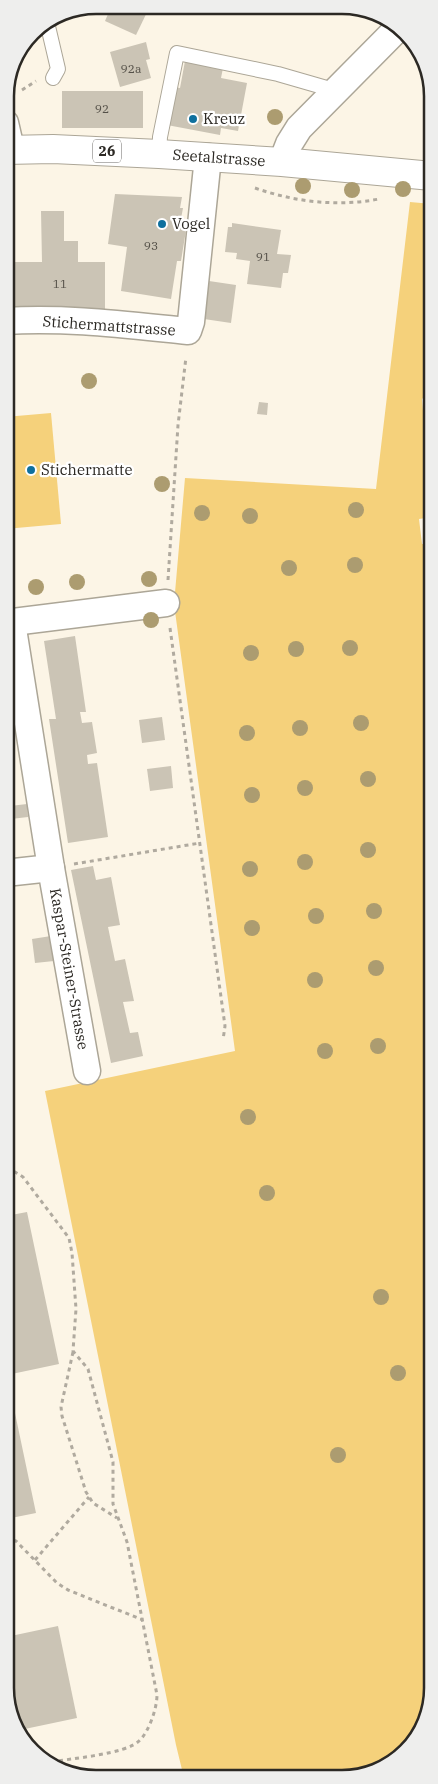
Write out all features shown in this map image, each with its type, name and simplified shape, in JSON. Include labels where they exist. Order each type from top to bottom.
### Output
[{"type":"main road","name":"Seetalstrasse","points":[[14,150],[95,150],[282,162],[424,175]]},
{"type":"street","points":[[282,162],[289,144],[299,128],[394,32]]},
{"type":"street","name":"Stichermattstrasse","points":[[14,322],[43,320],[101,322],[188,331],[191,322],[208,157]]},
{"type":"street","points":[[14,622],[166,603]]},
{"type":"street","name":"Kaspar-Steiner-Strasse","points":[[14,635],[51,868],[87,1071]]},
{"type":"street","name":"Kaspar-Steiner-Strasse","points":[[14,872],[51,868]]},
{"type":"lane","points":[[48,30],[58,69],[52,78]]},
{"type":"lane","points":[[159,154],[160,136],[177,53],[278,74],[337,91]]},
{"type":"path","points":[[253,188],[279,197],[316,202],[350,203],[382,199]]},
{"type":"path","points":[[188,331],[178,425],[166,603],[225,1026],[223,1040]]},
{"type":"path","name":"Kaspar-Steiner-Strasse","points":[[51,868],[200,843]]},
{"type":"path","points":[[14,1172],[23,1177],[69,1238],[72,1253],[76,1309],[73,1351],[61,1407],[62,1416],[86,1492],[93,1503],[105,1512],[118,1518]]},
{"type":"path","points":[[58,1761],[108,1752],[132,1746],[139,1742],[157,1706],[158,1695],[127,1542],[112,1504],[113,1462],[88,1369],[73,1351]]},
{"type":"path","points":[[35,1560],[89,1497]]},
{"type":"path","points":[[14,1540],[57,1583],[68,1590],[143,1620]]},
{"type":"shaded area","points":[[410,202],[424,203],[424,397],[422,399],[424,423],[424,518],[419,519],[422,544],[424,544],[424,1694],[416,1724],[400,1746],[378,1762],[363,1767],[353,1770],[182,1770],[45,1091],[235,1051],[174,604],[185,478],[376,489]]},
{"type":"shaded area","name":"Stichermatte","points":[[51,413],[61,524],[14,528],[14,416]]},
{"type":"building","points":[[108,14],[146,14],[136,35],[105,21]]},
{"type":"building","points":[[146,42],[150,59],[146,60],[151,78],[120,87],[110,52]]},
{"type":"building","points":[[185,61],[223,68],[221,78],[247,83],[238,131],[221,128],[220,135],[167,125],[174,87],[180,88]]},
{"type":"building","points":[[62,91],[143,91],[143,128],[62,128]]},
{"type":"building","points":[[115,194],[182,197],[180,208],[183,208],[180,224],[187,224],[181,261],[177,261],[171,299],[121,291],[127,247],[108,244]]},
{"type":"building","points":[[41,211],[64,211],[64,241],[78,241],[78,262],[105,262],[105,315],[45,315],[45,306],[14,306],[14,262],[42,262]]},
{"type":"building","points":[[232,223],[281,230],[277,254],[291,255],[288,273],[283,273],[281,288],[247,284],[250,261],[236,259],[237,253],[225,252],[228,227],[232,227]]},
{"type":"building","points":[[209,281],[236,285],[231,323],[204,319]]},
{"type":"building","points":[[259,402],[268,403],[267,415],[257,414]]},
{"type":"building","points":[[75,636],[86,712],[80,712],[82,723],[92,722],[97,753],[87,755],[88,764],[97,763],[108,837],[68,843],[49,719],[56,719],[44,641]]},
{"type":"building","points":[[162,717],[165,740],[142,743],[139,720]]},
{"type":"building","points":[[171,766],[173,788],[150,791],[147,769]]},
{"type":"building","points":[[27,804],[28,817],[14,819],[14,806]]},
{"type":"building","points":[[93,866],[96,880],[111,877],[120,925],[108,927],[115,961],[125,959],[134,1001],[123,1002],[130,1033],[138,1032],[143,1056],[111,1063],[71,870]]},
{"type":"building","points":[[51,936],[54,961],[35,963],[32,939]]},
{"type":"building","points":[[27,1212],[59,1364],[14,1374],[14,1214]]},
{"type":"building","points":[[14,1408],[36,1513],[14,1517]]},
{"type":"building","points":[[58,1626],[77,1718],[25,1729],[14,1699],[14,1635]]},
{"type":"place","name":"Kreuz","points":[[193,119]]},
{"type":"place","name":"Vogel","points":[[162,224]]},
{"type":"place","name":"Stichermatte","points":[[31,470]]}]
